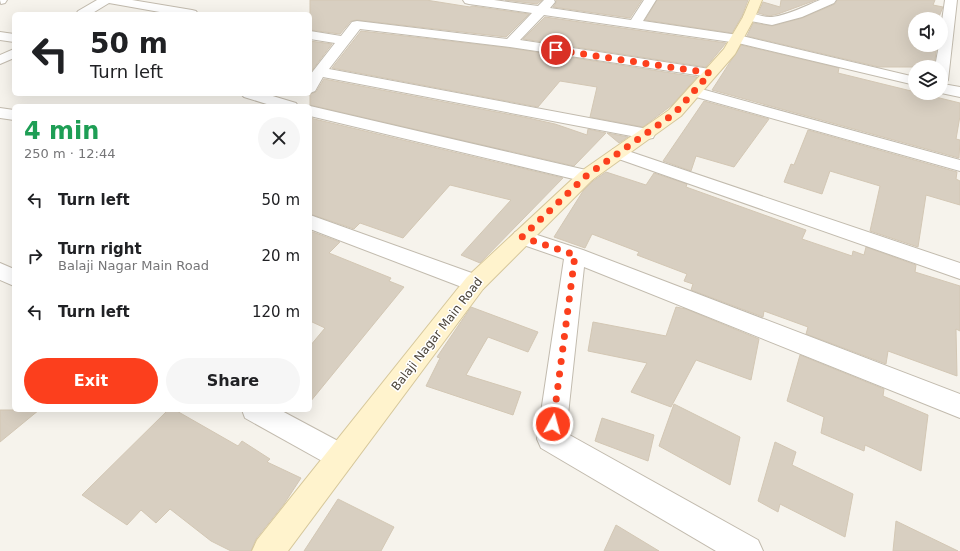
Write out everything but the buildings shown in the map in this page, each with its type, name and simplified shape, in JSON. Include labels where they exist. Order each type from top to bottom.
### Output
[{"type":"street","points":[[85,12],[106,0]]},
{"type":"street","points":[[112,0],[181,12]]},
{"type":"street","points":[[469,0],[738,39],[908,79]]},
{"type":"street","points":[[510,43],[542,11],[550,0]]},
{"type":"street","points":[[636,24],[650,0]]},
{"type":"street","points":[[753,8],[772,21],[798,14],[830,0]]},
{"type":"street","points":[[944,60],[951,0]]},
{"type":"street","name":"Balaji Nagar Main Road","points":[[268,551],[476,283],[586,176],[675,113],[730,51],[738,39],[753,8]]},
{"type":"street","points":[[312,84],[319,72],[357,25],[510,43],[710,73]]},
{"type":"street","points":[[312,35],[345,41]]},
{"type":"street","points":[[0,36],[12,38]]},
{"type":"street","points":[[0,60],[12,54]]},
{"type":"street","points":[[319,72],[647,134]]},
{"type":"street","points":[[948,89],[960,92]]},
{"type":"street","points":[[694,92],[960,166]]},
{"type":"street","points":[[256,96],[283,104]]},
{"type":"street","points":[[312,111],[586,176]]},
{"type":"street","points":[[0,113],[12,115]]},
{"type":"street","points":[[619,153],[960,271]]},
{"type":"street","points":[[312,223],[476,283]]},
{"type":"street","points":[[522,237],[575,255],[960,406]]},
{"type":"street","points":[[575,255],[551,439],[747,551]]},
{"type":"street","points":[[0,270],[12,277]]},
{"type":"street","points":[[259,412],[341,457]]},
{"type":"route","points":[[553,424],[575,255],[522,237],[586,176],[675,113],[710,73],[556,50]]}]
